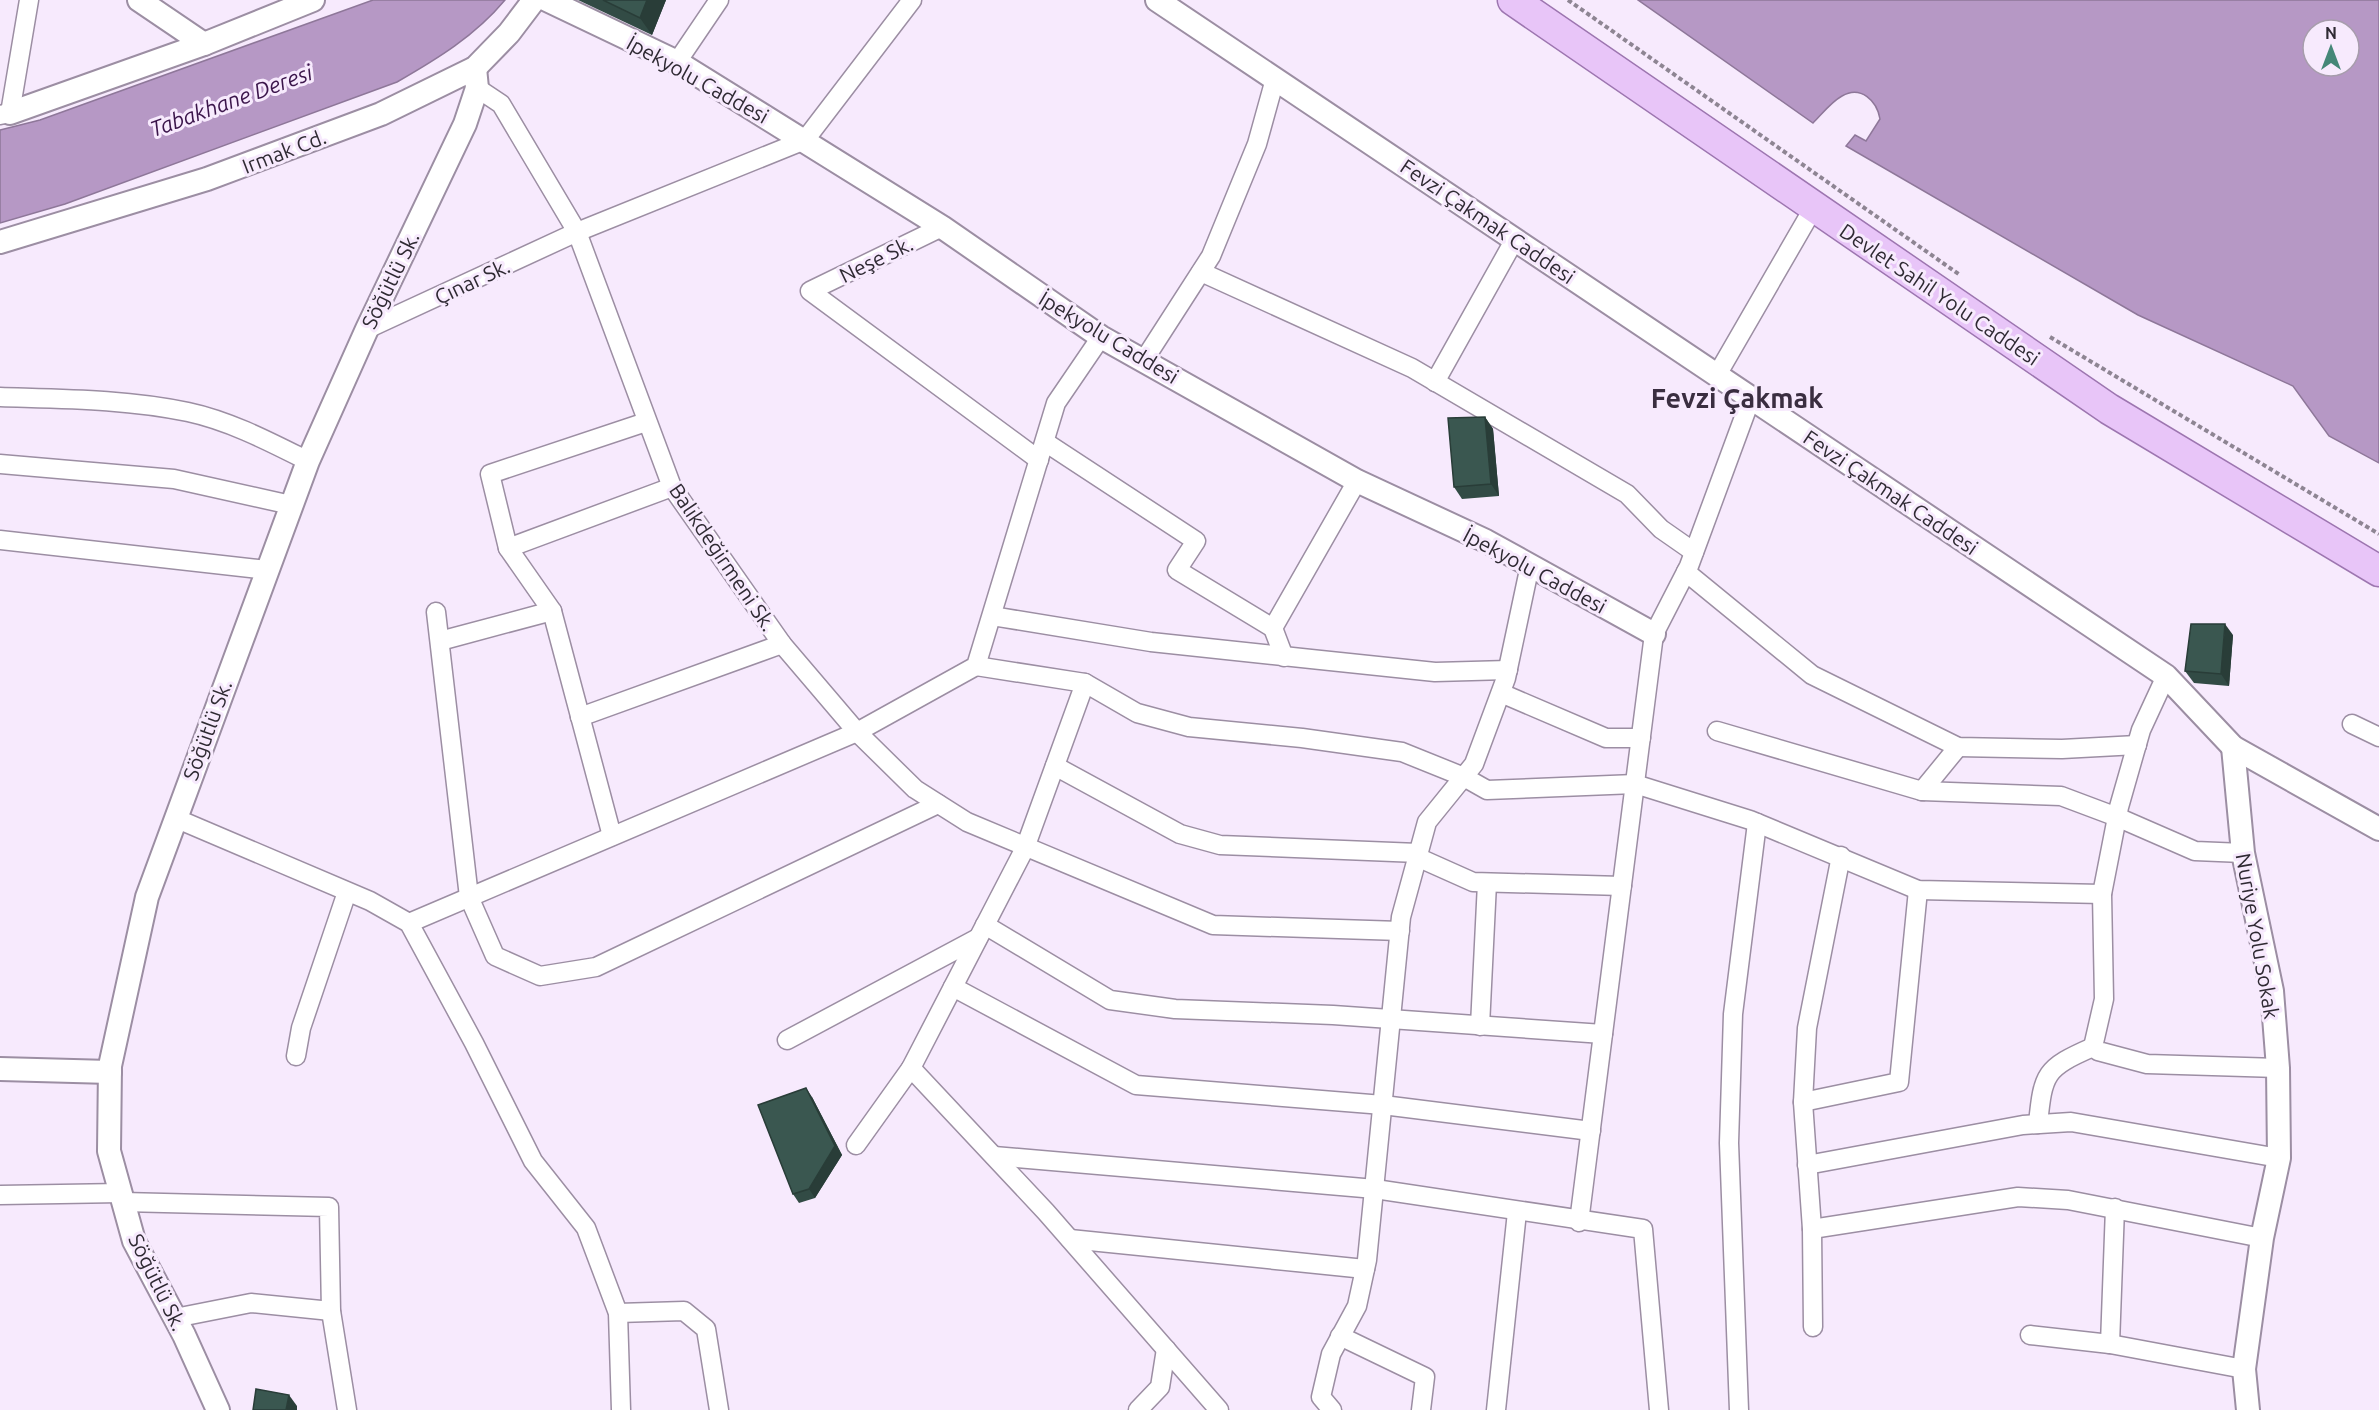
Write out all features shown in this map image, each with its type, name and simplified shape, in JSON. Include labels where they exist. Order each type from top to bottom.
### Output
[{"type":"main road","name":"Devlet Sahil Yolu Caddesi","points":[[1513,0],[2109,410],[2379,571]]},
{"type":"main road","name":"Devlet Sahil Yolu Caddesi","points":[[1537,0],[2022,334],[2379,549]]},
{"type":"street","points":[[5,114],[29,0]]},
{"type":"street","points":[[139,0],[204,44]]},
{"type":"street","points":[[5,114],[204,44],[313,0]]},
{"type":"street","name":"Irmak Cd.","points":[[0,242],[207,179],[476,78],[534,0]]},
{"type":"street","name":"İpekyolu Caddesi","points":[[547,0],[677,62],[942,227],[1101,337],[1357,481],[1486,541],[1654,634]]},
{"type":"street","points":[[677,62],[719,0]]},
{"type":"street","points":[[805,140],[912,0]]},
{"type":"street","name":"Fevzi Çakmak Caddesi","points":[[1157,0],[2166,676],[2233,747],[2379,829]]},
{"type":"street","name":"Balıkdeğirmeni Sk.","points":[[476,78],[501,104],[577,232],[672,487],[782,644],[857,732],[915,789],[967,822],[1214,925],[1400,931]]},
{"type":"street","name":"Söğütlü Sk.","points":[[218,1410],[176,1318],[134,1241],[109,1151],[110,1072],[147,897],[175,818],[308,461],[367,329],[465,124],[476,78]]},
{"type":"street","points":[[1144,360],[1211,256],[1257,144],[1275,79]]},
{"type":"street","name":"Çınar Sk.","points":[[367,329],[577,232],[805,140]]},
{"type":"street","points":[[1717,375],[1814,207]]},
{"type":"street","name":"Neşe Sk.","points":[[942,227],[810,291],[1039,460]]},
{"type":"street","points":[[1435,382],[1515,239]]},
{"type":"street","points":[[1201,272],[1412,368],[1627,494],[1661,530],[1694,552]]},
{"type":"street","points":[[976,666],[1056,403],[1101,337]]},
{"type":"street","points":[[0,397],[124,402],[190,412],[249,432],[308,461]]},
{"type":"street","points":[[1579,1222],[1654,634],[1686,572],[1751,398]]},
{"type":"street","points":[[612,836],[552,611],[508,548],[490,474],[646,422]]},
{"type":"street","points":[[1045,442],[1196,541],[1177,570],[1273,628],[1284,657]]},
{"type":"street","points":[[0,464],[174,479],[291,505]]},
{"type":"street","points":[[1273,628],[1357,481]]},
{"type":"street","points":[[508,548],[672,487]]},
{"type":"street","points":[[0,540],[267,570]]},
{"type":"street","points":[[1332,1410],[1321,1397],[1331,1354],[1357,1306],[1365,1269],[1375,1189],[1401,917],[1427,822],[1474,764],[1501,693],[1530,565]]},
{"type":"street","points":[[1686,572],[1812,675],[1958,747],[2062,749],[2137,745]]},
{"type":"street","points":[[440,641],[552,611]]},
{"type":"street","points":[[436,612],[469,897],[495,956],[540,976],[596,967],[938,804]]},
{"type":"street","points":[[992,616],[1151,642],[1284,657],[1435,672],[1508,670]]},
{"type":"street","points":[[580,717],[782,644]]},
{"type":"street","points":[[409,923],[857,732],[976,666],[1085,682],[1137,713],[1189,728],[1302,738],[1402,752],[1464,777],[1487,790],[1635,784],[1757,823],[1841,856],[1918,890],[2102,894]]},
{"type":"street","points":[[2093,1047],[2104,999],[2102,894],[2117,817],[2137,745],[2166,676]]},
{"type":"street","points":[[856,1145],[911,1068],[1025,848],[1085,682]]},
{"type":"street","points":[[1501,693],[1606,738],[1641,738]]},
{"type":"street","points":[[2352,724],[2379,737]]},
{"type":"street","points":[[1717,731],[1922,791],[2061,796],[2117,817],[2195,851],[2243,853]]},
{"type":"street","points":[[1922,791],[1958,747]]},
{"type":"street","name":"Nuriye Yolu Sokak","points":[[2233,747],[2243,853],[2272,991],[2278,1068],[2279,1158],[2262,1238],[2244,1370],[2248,1410]]},
{"type":"street","points":[[1054,766],[1180,834],[1220,845],[1418,855],[1473,882],[1622,886]]},
{"type":"street","points":[[175,818],[347,892],[409,923],[474,1042],[533,1161],[586,1228],[618,1313],[621,1410]]},
{"type":"street","points":[[1739,1410],[1729,1131],[1733,1014],[1757,823]]},
{"type":"street","points":[[1814,1327],[1812,1229],[1803,1102],[1807,1028],[1841,856]]},
{"type":"street","points":[[1480,1026],[1487,883]]},
{"type":"street","points":[[1803,1102],[1899,1082],[1918,890]]},
{"type":"street","points":[[296,1056],[301,1028],[347,892]]},
{"type":"street","points":[[982,932],[1110,1000],[1175,1010],[1333,1015],[1603,1034]]},
{"type":"street","points":[[787,1040],[982,932]]},
{"type":"street","points":[[953,987],[1136,1085],[1383,1105],[1591,1131]]},
{"type":"street","points":[[2093,1047],[2098,1051],[2147,1064],[2278,1068]]},
{"type":"street","points":[[2038,1124],[2042,1084],[2061,1060],[2093,1047]]},
{"type":"street","points":[[911,1068],[1070,1239],[1219,1410]]},
{"type":"street","points":[[0,1070],[110,1072]]},
{"type":"street","points":[[1807,1165],[2038,1124],[2071,1122],[2279,1158]]},
{"type":"street","points":[[994,1156],[1375,1189],[1579,1222],[1643,1229],[1659,1410]]},
{"type":"street","points":[[0,1195],[329,1207],[331,1311],[347,1410]]},
{"type":"street","points":[[1812,1229],[2018,1197],[2068,1200],[2262,1238]]},
{"type":"street","points":[[2110,1344],[2115,1208]]},
{"type":"street","points":[[1496,1410],[1517,1212]]},
{"type":"street","points":[[1070,1239],[1365,1269]]},
{"type":"street","points":[[176,1318],[251,1303],[331,1311]]},
{"type":"street","points":[[618,1313],[684,1311],[706,1329],[718,1410]]},
{"type":"street","points":[[2030,1335],[2110,1344],[2244,1370]]},
{"type":"street","points":[[1340,1336],[1425,1377],[1421,1410]]},
{"type":"street","points":[[1138,1410],[1160,1387],[1166,1349]]},
{"type":"path","points":[[1568,0],[1966,279]]},
{"type":"path","points":[[2042,332],[2379,534]]},
{"type":"water","name":"Tabakhane Deresi","points":[[373,0],[505,0],[468,36],[397,82],[65,204],[0,223],[0,130],[40,120]]},
{"type":"water","points":[[1638,0],[2379,0],[2379,463],[2329,436],[2293,386],[2138,315],[1846,146],[1855,135],[1866,141],[1880,119],[1875,106],[1867,97],[1856,92],[1849,93],[1830,105],[1813,123]]},
{"type":"building","points":[[603,0],[647,0],[640,18]]},
{"type":"building","points":[[1485,417],[1491,484],[1454,487],[1448,418]]},
{"type":"building","points":[[2191,624],[2225,624],[2221,674],[2185,671]]},
{"type":"building","points":[[806,1088],[835,1146],[809,1189],[793,1194],[758,1105]]},
{"type":"building","points":[[256,1389],[289,1395],[286,1410],[253,1410]]},
{"type":"district","name":"Fevzi Çakmak","points":[[1737,398]]}]
